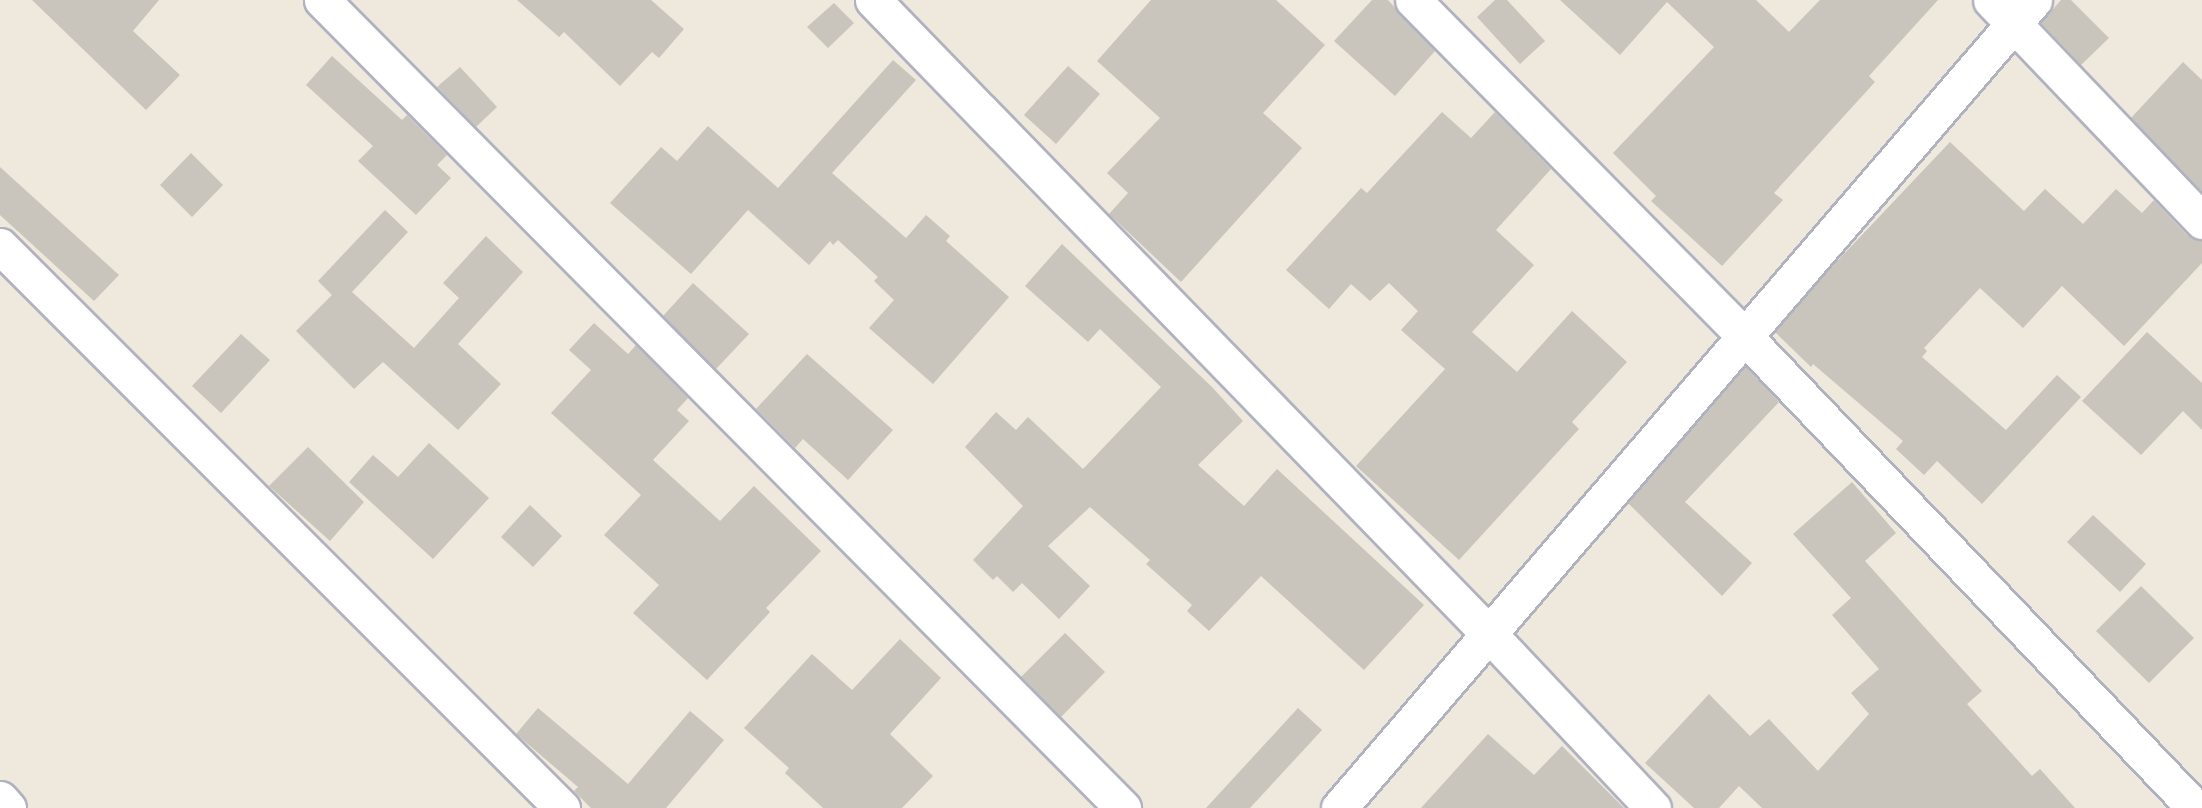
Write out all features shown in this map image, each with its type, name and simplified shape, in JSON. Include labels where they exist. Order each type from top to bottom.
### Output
[{"type":"street","points":[[322,0],[1123,808]]},
{"type":"street","points":[[873,0],[1489,634],[1653,808]]},
{"type":"street","points":[[1413,0],[1745,337],[2195,808]]},
{"type":"street","points":[[1339,808],[1745,337],[2013,8],[2202,221]]},
{"type":"street","points":[[0,246],[562,808]]},
{"type":"street","points":[[0,799],[8,808]]},
{"type":"building","points":[[32,0],[159,0],[133,31],[180,75],[146,110]]},
{"type":"building","points":[[517,0],[651,0],[684,29],[659,58],[652,52],[620,86],[564,32],[559,37]]},
{"type":"building","points":[[1151,0],[1276,0],[1325,45],[1263,113],[1302,148],[1181,282],[1109,214],[1128,193],[1107,173],[1160,118],[1097,61]]},
{"type":"building","points":[[1372,0],[1388,0],[1435,51],[1395,96],[1334,41]]},
{"type":"building","points":[[1495,0],[1507,0],[1545,41],[1520,64],[1477,17]]},
{"type":"building","points":[[1560,0],[1756,0],[1789,32],[1820,0],[1938,0],[1869,76],[1875,82],[1774,193],[1783,200],[1722,266],[1651,201],[1656,196],[1613,153],[1714,47],[1667,2],[1620,55]]},
{"type":"building","points":[[2061,0],[2071,0],[2109,38],[2081,65],[2041,23]]},
{"type":"building","points":[[834,3],[854,23],[828,48],[807,27]]},
{"type":"building","points":[[332,56],[402,120],[407,115],[447,155],[437,165],[451,178],[416,215],[358,161],[373,146],[306,85]]},
{"type":"building","points":[[893,60],[916,80],[832,173],[906,238],[926,215],[950,236],[946,241],[1009,297],[933,384],[869,328],[894,300],[874,281],[878,277],[838,240],[833,245],[830,241],[809,265],[748,210],[691,274],[610,203],[661,147],[677,161],[708,126],[778,188]]},
{"type":"building","points":[[2183,62],[2202,80],[2202,192],[2131,118]]},
{"type":"building","points":[[1068,66],[1100,94],[1056,144],[1024,115]]},
{"type":"building","points":[[460,67],[497,107],[476,127],[437,87]]},
{"type":"building","points":[[1442,112],[1471,138],[1495,112],[1551,169],[1496,230],[1534,265],[1472,332],[1517,372],[1572,311],[1627,362],[1572,422],[1579,429],[1459,560],[1356,466],[1445,369],[1401,330],[1418,311],[1389,283],[1370,301],[1351,284],[1329,309],[1286,270],[1361,188],[1367,193]]},
{"type":"building","points":[[1950,142],[2024,211],[2045,189],[2083,224],[2116,189],[2142,213],[2154,200],[2187,235],[2202,241],[2202,263],[2124,346],[2062,286],[2023,328],[1980,288],[1924,348],[1927,351],[1922,357],[2006,430],[2057,375],[2081,397],[1982,504],[1937,461],[1924,475],[1896,449],[1903,441],[1813,364],[1811,367],[1775,332],[1825,274]]},
{"type":"building","points":[[191,153],[223,185],[192,217],[160,185]]},
{"type":"building","points":[[0,167],[119,275],[94,301],[0,215]]},
{"type":"building","points":[[385,210],[408,232],[352,292],[414,348],[459,298],[443,283],[486,236],[523,272],[458,344],[501,384],[458,430],[383,362],[354,389],[296,331],[332,295],[318,281]]},
{"type":"building","points":[[1062,244],[1212,387],[1243,421],[1198,465],[1244,506],[1277,469],[1424,605],[1364,670],[1261,576],[1209,631],[1187,611],[1192,605],[1146,564],[1150,560],[1090,507],[1048,546],[1090,586],[1059,619],[1022,583],[1013,592],[997,576],[993,580],[973,560],[1023,506],[965,447],[996,412],[1016,430],[1028,417],[1083,469],[1161,387],[1100,329],[1088,342],[1025,286]]},
{"type":"building","points":[[693,283],[749,334],[716,369],[663,316]]},
{"type":"building","points":[[594,323],[628,354],[636,345],[688,398],[677,410],[689,421],[653,460],[720,521],[754,486],[821,551],[766,608],[770,612],[707,680],[633,613],[659,585],[604,535],[641,495],[551,413],[591,370],[569,350]]},
{"type":"building","points":[[2147,332],[2202,383],[2202,430],[2183,411],[2141,455],[2082,401]]},
{"type":"building","points":[[241,334],[270,360],[221,413],[192,386]]},
{"type":"building","points":[[807,354],[893,430],[848,480],[803,439],[795,448],[756,409]]},
{"type":"building","points":[[1745,366],[1779,402],[1685,502],[1752,563],[1722,596],[1628,503]]},
{"type":"building","points":[[429,443],[489,498],[433,559],[349,482],[373,455],[398,477]]},
{"type":"building","points":[[308,447],[364,502],[330,541],[269,486]]},
{"type":"building","points":[[1852,482],[1896,533],[1865,561],[1982,691],[1967,704],[2032,776],[2040,769],[2075,808],[1762,808],[1739,786],[1719,808],[1694,808],[1645,763],[1709,694],[1750,736],[1769,719],[1818,771],[1869,714],[1851,693],[1879,669],[1832,615],[1851,598],[1793,534]]},
{"type":"building","points":[[530,505],[562,536],[533,567],[501,537]]},
{"type":"building","points":[[2093,515],[2146,564],[2120,592],[2067,542]]},
{"type":"building","points":[[2141,586],[2194,638],[2149,683],[2096,631]]},
{"type":"building","points":[[1065,633],[1105,672],[1061,717],[1021,677]]},
{"type":"building","points":[[900,639],[941,678],[890,734],[933,776],[902,808],[823,808],[785,773],[789,768],[744,728],[812,654],[852,690]]},
{"type":"building","points":[[538,708],[628,784],[690,711],[724,740],[666,808],[591,808],[574,791],[578,787],[516,734]]},
{"type":"building","points":[[1298,708],[1322,730],[1250,808],[1206,808]]},
{"type":"building","points":[[1488,734],[1534,775],[1562,746],[1624,808],[1421,808]]}]
